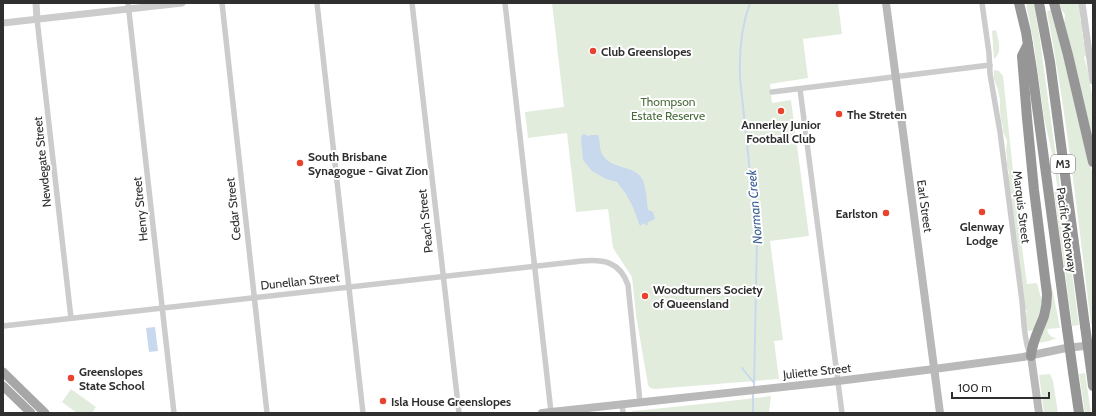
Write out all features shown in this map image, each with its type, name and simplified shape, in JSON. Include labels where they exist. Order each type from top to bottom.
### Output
[{"type":"highway","name":"Pacific Motorway","points":[[1019,3],[1028,44],[1079,413]]},
{"type":"highway","name":"Pacific Motorway","points":[[1039,3],[1050,62],[1093,386]]},
{"type":"highway","points":[[1054,3],[1093,162]]},
{"type":"highway","points":[[1028,44],[1022,56],[1034,190],[1047,294],[1044,316],[1032,346],[1031,356]]},
{"type":"main road","name":"Earl Street","points":[[886,3],[940,413]]},
{"type":"main road","name":"Juliette Street","points":[[542,413],[838,381],[1031,356],[1066,348],[1093,345]]},
{"type":"main road","name":"Marquis Street","points":[[1031,356],[1038,413]]},
{"type":"main road","points":[[3,372],[45,413]]},
{"type":"main road","points":[[3,386],[30,413]]},
{"type":"street","name":"Newdegate Street","points":[[36,3],[71,318]]},
{"type":"street","points":[[3,23],[128,6],[182,3]]},
{"type":"street","name":"Cedar Street","points":[[222,3],[268,413]]},
{"type":"street","points":[[318,3],[363,413]]},
{"type":"street","name":"Peach Street","points":[[412,3],[459,413]]},
{"type":"street","points":[[505,3],[551,412]]},
{"type":"street","name":"Marquis Street","points":[[982,3],[990,53],[990,74],[1000,132],[1026,340],[1031,356]]},
{"type":"street","points":[[1082,3],[1091,52],[1093,81]]},
{"type":"street","name":"Henry Street","points":[[128,6],[174,413]]},
{"type":"street","points":[[772,92],[990,65]]},
{"type":"street","points":[[800,89],[842,413]]},
{"type":"street","name":"Dunellan Street","points":[[3,326],[443,276],[599,260],[618,268],[623,274],[628,285],[640,402]]},
{"type":"street","points":[[622,404],[623,413]]},
{"type":"green space","name":"Thompson Estate Reserve","points":[[552,3],[838,3],[842,34],[803,39],[808,78],[770,84],[772,103],[791,100],[809,236],[770,241],[783,340],[774,341],[779,379],[655,389],[650,388],[648,385],[636,315],[632,277],[613,248],[608,209],[576,212],[567,133],[528,138],[525,112],[564,107]]},
{"type":"green space","points":[[1026,3],[1034,3],[1079,325],[1072,326],[1054,192],[1058,191],[1053,158],[1044,117],[1034,45]]},
{"type":"green space","points":[[1059,3],[1079,3],[1081,16],[1080,20],[1084,24],[1082,33],[1084,37],[1083,41],[1088,45],[1087,55],[1084,57],[1093,101],[1093,147],[1078,83],[1078,76],[1074,69],[1064,24],[1065,15]]},
{"type":"green space","points":[[1053,10],[1060,35],[1093,176],[1093,324],[1091,324],[1066,129],[1047,12]]},
{"type":"green space","points":[[996,30],[999,50],[994,59],[992,31]]},
{"type":"green space","points":[[994,70],[999,71],[1003,76],[1018,218],[1027,284],[1037,283],[1042,302],[1034,330],[1028,331],[1026,329],[1027,311],[1024,308],[1011,238],[1006,178],[1009,173],[1006,151],[1007,141],[1001,122],[1000,100],[994,79]]},
{"type":"green space","points":[[1051,282],[1060,328],[1047,329],[1050,336],[1057,338],[1038,343],[1051,294]]},
{"type":"green space","points":[[1085,373],[1091,413],[1085,413],[1079,374]]},
{"type":"green space","points":[[1050,374],[1053,381],[1058,413],[1044,413],[1039,375]]},
{"type":"green space","points":[[71,389],[96,407],[92,413],[77,413],[62,402]]},
{"type":"green space","points":[[771,396],[769,413],[630,413],[633,411]]},
{"type":"water","points":[[584,134],[588,136],[598,135],[601,153],[607,160],[615,165],[632,170],[641,177],[645,188],[648,210],[653,212],[655,219],[648,222],[647,226],[644,223],[640,226],[633,207],[617,182],[606,179],[592,171],[583,160],[581,139],[582,135]]},
{"type":"water","points":[[155,327],[158,351],[149,352],[146,328]]},
{"type":"waterway","name":"Norman Creek","points":[[750,3],[740,49],[740,78],[757,238],[754,387]]},
{"type":"waterway","points":[[742,368],[754,383]]},
{"type":"waterway","name":"Norman Creek","points":[[753,392],[753,413]]},
{"type":"place","name":"Club Greenslopes","points":[[593,51]]},
{"type":"place","name":"Annerley Junior Football Club","points":[[781,111]]},
{"type":"place","name":"The Streten","points":[[839,114]]},
{"type":"place","name":"South Brisbane Synagogue - Givat Zion","points":[[300,163]]},
{"type":"place","name":"Glenway Lodge","points":[[982,212]]},
{"type":"place","name":"Earlston","points":[[886,213]]},
{"type":"place","name":"Woodturners Society of Queensland","points":[[645,296]]},
{"type":"place","name":"Greenslopes State School","points":[[71,378]]},
{"type":"place","name":"Isla House Greenslopes","points":[[383,401]]}]
